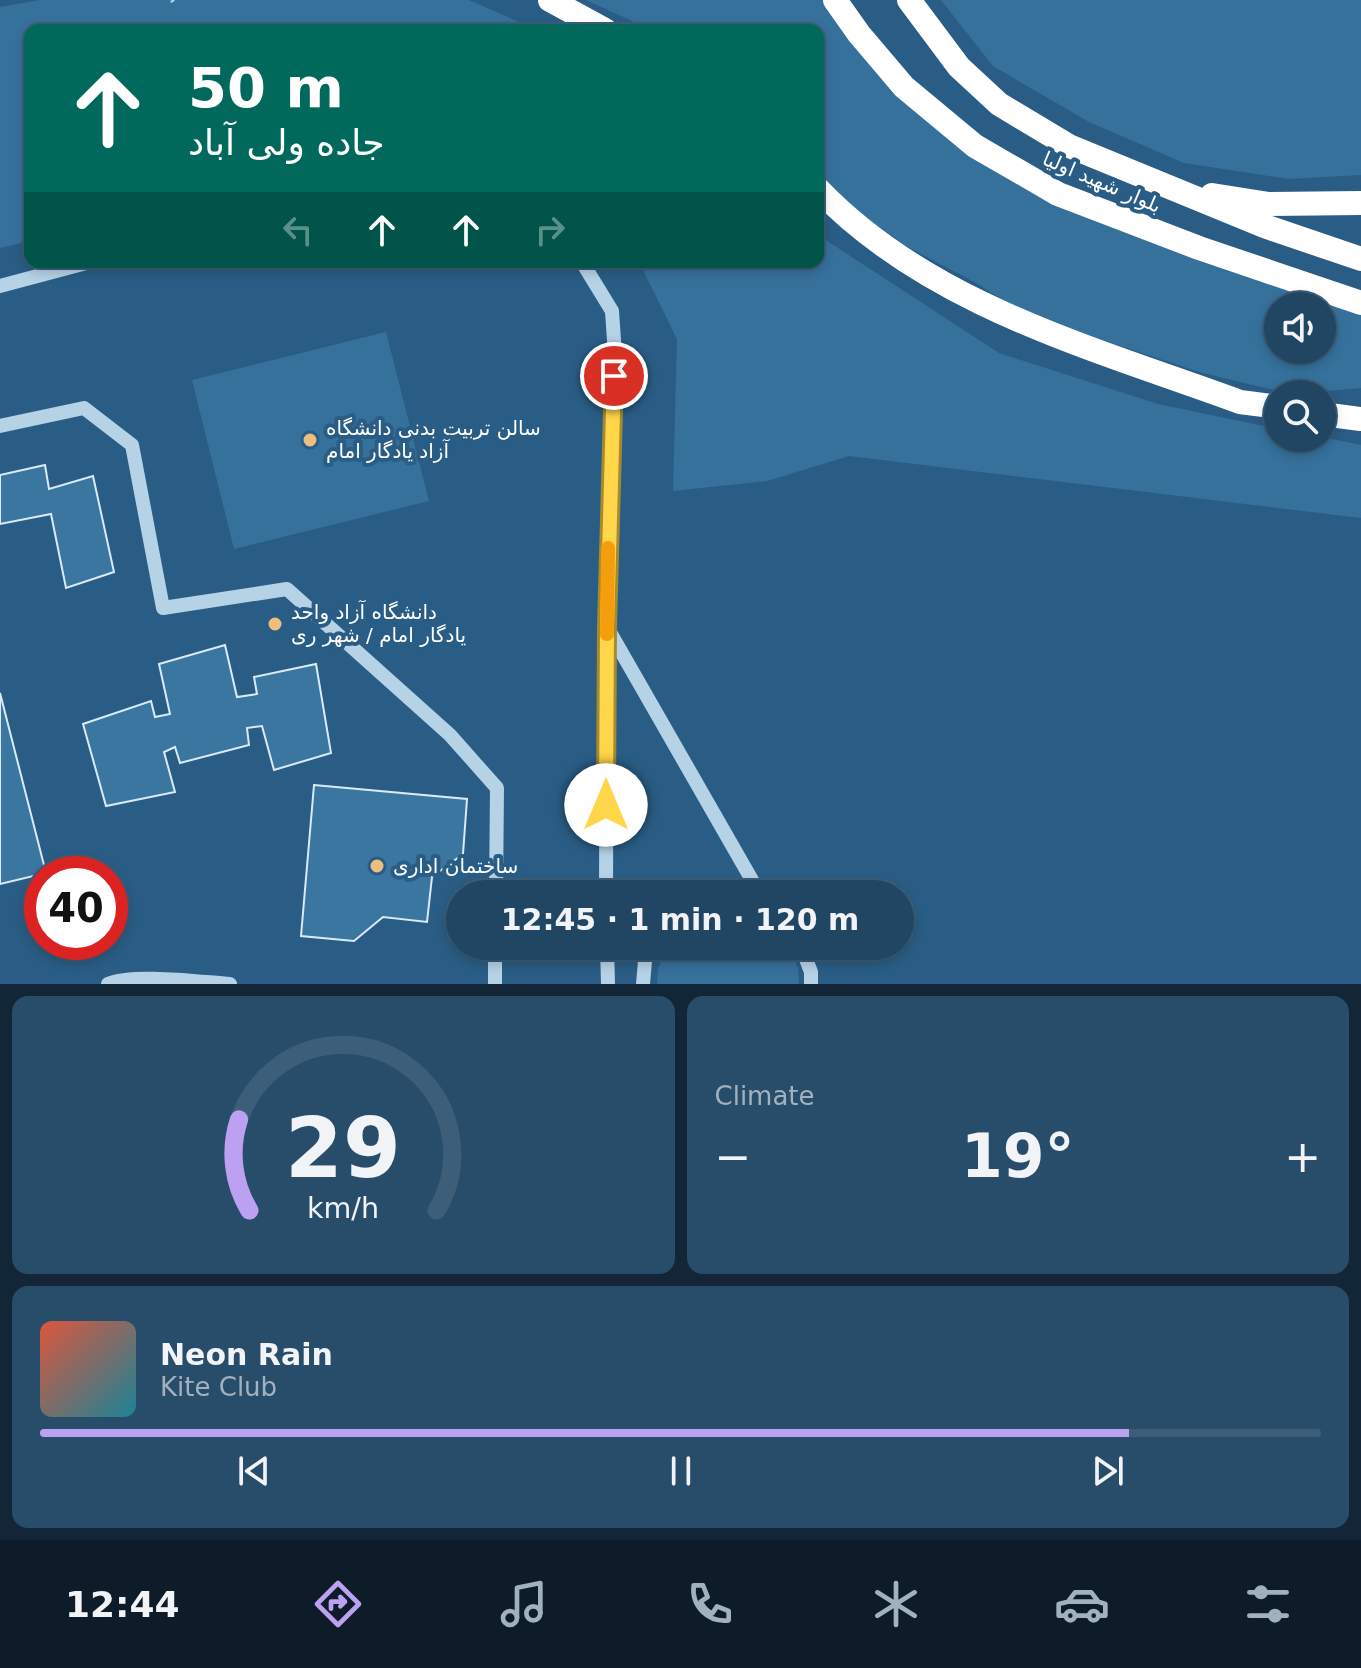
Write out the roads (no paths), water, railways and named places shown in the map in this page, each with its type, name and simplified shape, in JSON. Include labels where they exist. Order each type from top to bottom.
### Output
[{"type":"highway","points":[[550,0],[594,24]]},
{"type":"highway","name":"بلوار شهید اوليا","points":[[835,0],[904,87],[975,146],[1058,194],[1199,248],[1361,303]]},
{"type":"highway","name":"بلوار شهید اوليا","points":[[909,0],[959,67],[999,104],[1069,146],[1264,226],[1361,259]]},
{"type":"highway","points":[[1172,189],[1269,204],[1361,203]]},
{"type":"highway","points":[[824,195],[902,261],[999,312],[1240,402],[1264,405]]},
{"type":"highway","points":[[1336,416],[1361,419]]},
{"type":"street","points":[[0,286],[68,268]]},
{"type":"street","points":[[586,268],[612,311],[614,340],[607,626],[606,880]]},
{"type":"street","points":[[0,426],[84,408],[132,445],[163,608],[287,589],[450,735],[497,788],[496,880]]},
{"type":"street","points":[[607,626],[752,880]]},
{"type":"street","points":[[495,960],[495,984]]},
{"type":"street","points":[[607,960],[608,984]]},
{"type":"street","points":[[643,984],[645,960]]},
{"type":"street","points":[[806,960],[811,984]]},
{"type":"street","points":[[108,984],[152,980],[230,984]]},
{"type":"place","name":"سالن تربیت بدنی دانشگاه آزاد یادگار امام","points":[[310,440]]},
{"type":"place","name":"دانشگاه آزاد واحد یادگار امام / شهر ری","points":[[275,624]]},
{"type":"place","name":"ساختمان اداری","points":[[377,866]]}]
